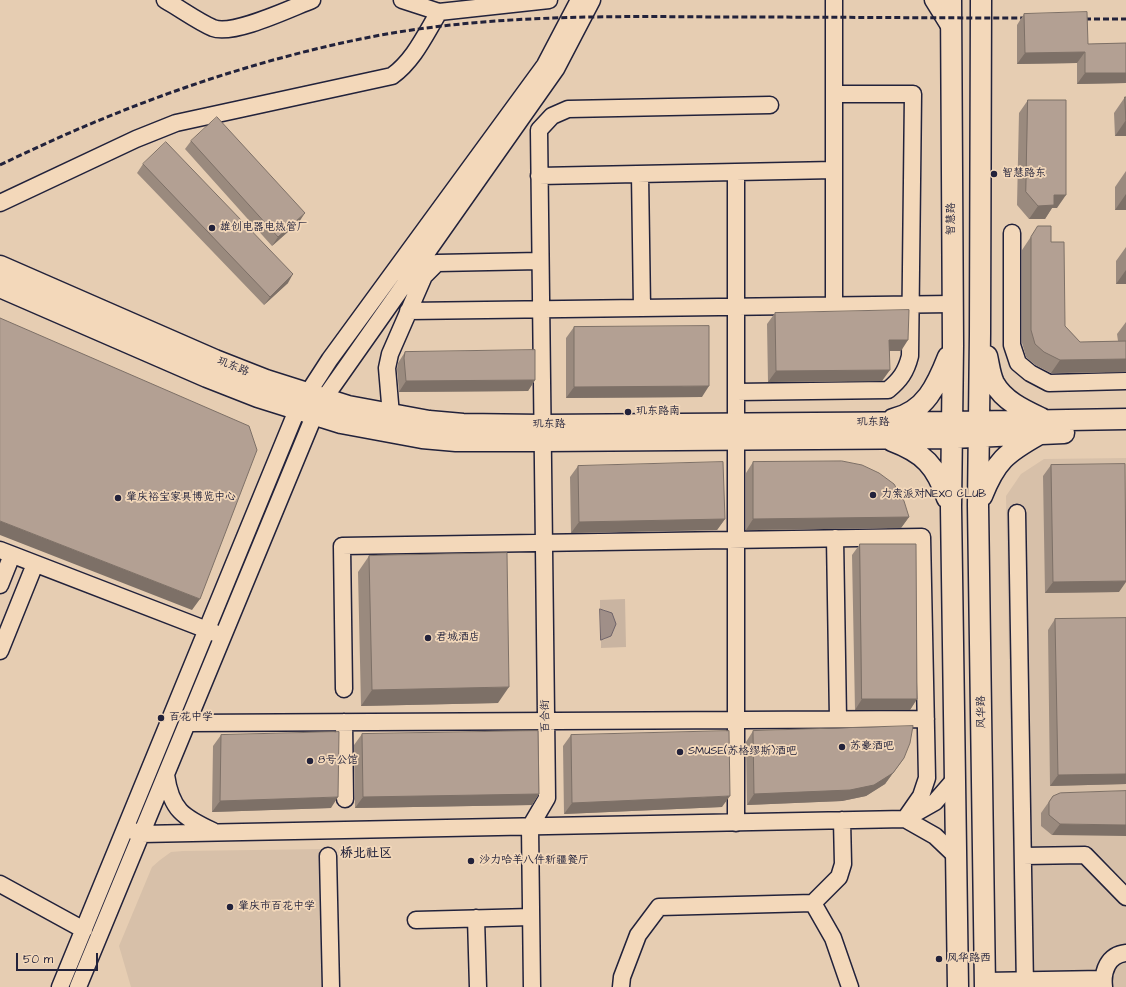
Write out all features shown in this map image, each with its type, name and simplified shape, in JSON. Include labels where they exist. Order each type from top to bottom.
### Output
[{"type":"main road","name":"智慧路","points":[[951,0],[953,345],[951,430]]},
{"type":"main road","points":[[979,428],[981,0]]},
{"type":"main road","points":[[980,39],[994,0]]},
{"type":"main road","name":"玑东路","points":[[0,266],[215,360],[310,405],[341,423],[422,438],[456,441],[542,433],[951,430],[1043,427],[1126,419]]},
{"type":"main road","name":"玑东路","points":[[0,287],[207,377],[310,405],[542,433]]},
{"type":"main road","points":[[978,505],[991,473],[1004,457],[1043,427],[1021,408],[1005,398],[994,383],[980,334]]},
{"type":"main road","points":[[951,508],[938,476],[924,457],[881,430],[916,409],[934,390],[940,379],[953,345]]},
{"type":"main road","name":"玑东路","points":[[1043,427],[1126,433]]},
{"type":"main road","name":"风华路","points":[[979,428],[978,505],[980,548],[985,984]]},
{"type":"main road","points":[[951,430],[951,548],[958,987]]},
{"type":"main road","points":[[951,548],[980,548]]},
{"type":"street","points":[[165,0],[214,28],[226,30],[242,27],[312,0]]},
{"type":"street","points":[[402,0],[438,12],[549,0]]},
{"type":"street","points":[[60,987],[206,630],[330,360],[545,65],[579,0]]},
{"type":"street","points":[[78,987],[223,636],[310,405],[556,69],[592,0]]},
{"type":"street","points":[[834,0],[834,306]]},
{"type":"street","points":[[934,0],[951,29]]},
{"type":"street","points":[[0,202],[136,139],[176,124],[392,76],[403,68],[438,12]]},
{"type":"street","points":[[736,392],[888,390],[898,381],[906,370],[910,356],[913,94],[834,94]]},
{"type":"street","name":"百合街","points":[[530,827],[547,798],[539,130],[552,116],[568,109],[770,105]]},
{"type":"street","points":[[539,176],[834,170]]},
{"type":"street","points":[[736,172],[736,822]]},
{"type":"street","points":[[640,174],[642,308]]},
{"type":"street","points":[[1012,233],[1012,345],[1018,362],[1030,374],[1048,383],[1126,382]]},
{"type":"street","points":[[391,415],[387,368],[398,354],[408,311],[424,276],[437,263],[540,261]]},
{"type":"street","points":[[408,311],[952,304]]},
{"type":"street","points":[[525,351],[541,351]]},
{"type":"street","points":[[1017,513],[1025,984]]},
{"type":"street","points":[[344,689],[342,546],[922,537],[927,778],[921,796],[905,819]]},
{"type":"street","points":[[835,538],[838,719]]},
{"type":"street","points":[[0,585],[6,553],[223,636]]},
{"type":"street","points":[[0,651],[35,564]]},
{"type":"street","points":[[188,723],[926,719]]},
{"type":"street","points":[[344,722],[346,799]]},
{"type":"street","points":[[166,775],[168,792],[174,806],[192,821],[216,833]]},
{"type":"street","points":[[126,828],[141,834],[905,819],[935,802],[955,779]]},
{"type":"street","points":[[905,819],[935,836],[956,856]]},
{"type":"street","points":[[621,987],[622,977],[638,934],[659,907],[813,903],[839,877],[843,864],[842,820]]},
{"type":"street","points":[[530,827],[532,987]]},
{"type":"street","points":[[1023,856],[1084,855],[1126,897]]},
{"type":"street","points":[[328,856],[331,987]]},
{"type":"street","points":[[0,884],[84,930]]},
{"type":"street","points":[[813,903],[833,938],[850,987]]},
{"type":"street","points":[[416,920],[531,917]]},
{"type":"street","points":[[476,918],[478,987]]},
{"type":"street","points":[[985,984],[1104,983],[1105,970],[1109,962],[1115,957],[1126,953]]},
{"type":"shaded area","points":[[1126,458],[1126,987],[1015,987],[1006,496],[1021,474],[1044,459]]},
{"type":"shaded area","points":[[625,599],[626,647],[601,648],[601,640],[606,639],[606,610],[600,609],[600,600]]},
{"type":"shaded area","points":[[600,609],[612,613],[616,624],[611,636],[601,640]]},
{"type":"shaded area","name":"肇庆市百花中学","points":[[324,849],[327,987],[131,987],[119,946],[152,867],[171,852]]},
{"type":"building","points":[[1087,12],[1088,44],[1126,43],[1126,73],[1085,73],[1085,52],[1025,53],[1024,14]]},
{"type":"building","points":[[1125,97],[1126,97],[1126,120]]},
{"type":"building","points":[[1028,100],[1066,100],[1066,195],[1054,195],[1054,205],[1038,206],[1026,192]]},
{"type":"building","points":[[217,117],[305,213],[278,237],[191,141]]},
{"type":"building","name":"雄创电器电热管厂","points":[[166,142],[293,274],[270,297],[143,164]]},
{"type":"building","points":[[1038,226],[1051,226],[1051,242],[1064,242],[1065,326],[1080,342],[1126,341],[1126,359],[1060,360],[1044,352],[1035,344],[1031,330],[1031,237]]},
{"type":"building","points":[[909,310],[908,340],[889,340],[890,370],[776,371],[775,313]]},
{"type":"building","name":"肇庆裕宝家具博览中心","points":[[0,318],[249,426],[257,450],[200,599],[0,521]]},
{"type":"building","points":[[709,326],[709,386],[574,387],[574,327]]},
{"type":"building","points":[[535,350],[535,380],[406,381],[404,358],[405,352]]},
{"type":"building","points":[[842,461],[862,465],[879,473],[894,484],[904,501],[909,517],[753,519],[753,462]]},
{"type":"building","points":[[723,462],[725,519],[579,522],[578,466]]},
{"type":"building","points":[[1125,464],[1126,581],[1053,582],[1051,465]]},
{"type":"building","points":[[860,544],[916,544],[917,699],[862,699]]},
{"type":"building","name":"君城酒店","points":[[507,553],[509,687],[372,690],[369,556]]},
{"type":"building","points":[[1126,618],[1126,774],[1058,775],[1055,619]]},
{"type":"building","points":[[913,726],[910,743],[904,758],[893,773],[874,785],[850,790],[754,794],[753,731]]},
{"type":"building","points":[[538,731],[539,794],[363,797],[362,734]]},
{"type":"building","points":[[729,731],[730,796],[572,803],[571,735]]},
{"type":"building","points":[[339,732],[338,797],[220,801],[221,735]]},
{"type":"building","points":[[1126,791],[1126,825],[1060,824],[1049,815],[1049,802],[1053,796],[1060,793]]},
{"type":"railway","points":[[0,165],[92,123],[186,87],[331,45],[423,28],[507,20],[592,17],[1032,18]]},
{"type":"railway","points":[[1076,19],[1126,19]]},
{"type":"place","name":"智慧路东","points":[[994,174]]},
{"type":"place","name":"雄创电器电热管厂","points":[[212,228]]},
{"type":"place","name":"玑东路南","points":[[628,412]]},
{"type":"place","name":"力索派对NEXO CLUB","points":[[873,495]]},
{"type":"place","name":"肇庆裕宝家具博览中心","points":[[118,498]]},
{"type":"place","name":"君城酒店","points":[[428,638]]},
{"type":"place","name":"百花中学","points":[[161,718]]},
{"type":"place","name":"苏豪酒吧","points":[[842,747]]},
{"type":"place","name":"SMUSE(苏格缪斯)酒吧","points":[[680,752]]},
{"type":"place","name":"8号公馆","points":[[310,761]]},
{"type":"place","name":"沙力哈羊八件新疆餐厅","points":[[471,861]]},
{"type":"place","name":"肇庆市百花中学","points":[[230,907]]},
{"type":"place","name":"风华路西","points":[[939,959]]},
{"type":"district","name":"桥北社区","points":[[366,854]]}]
